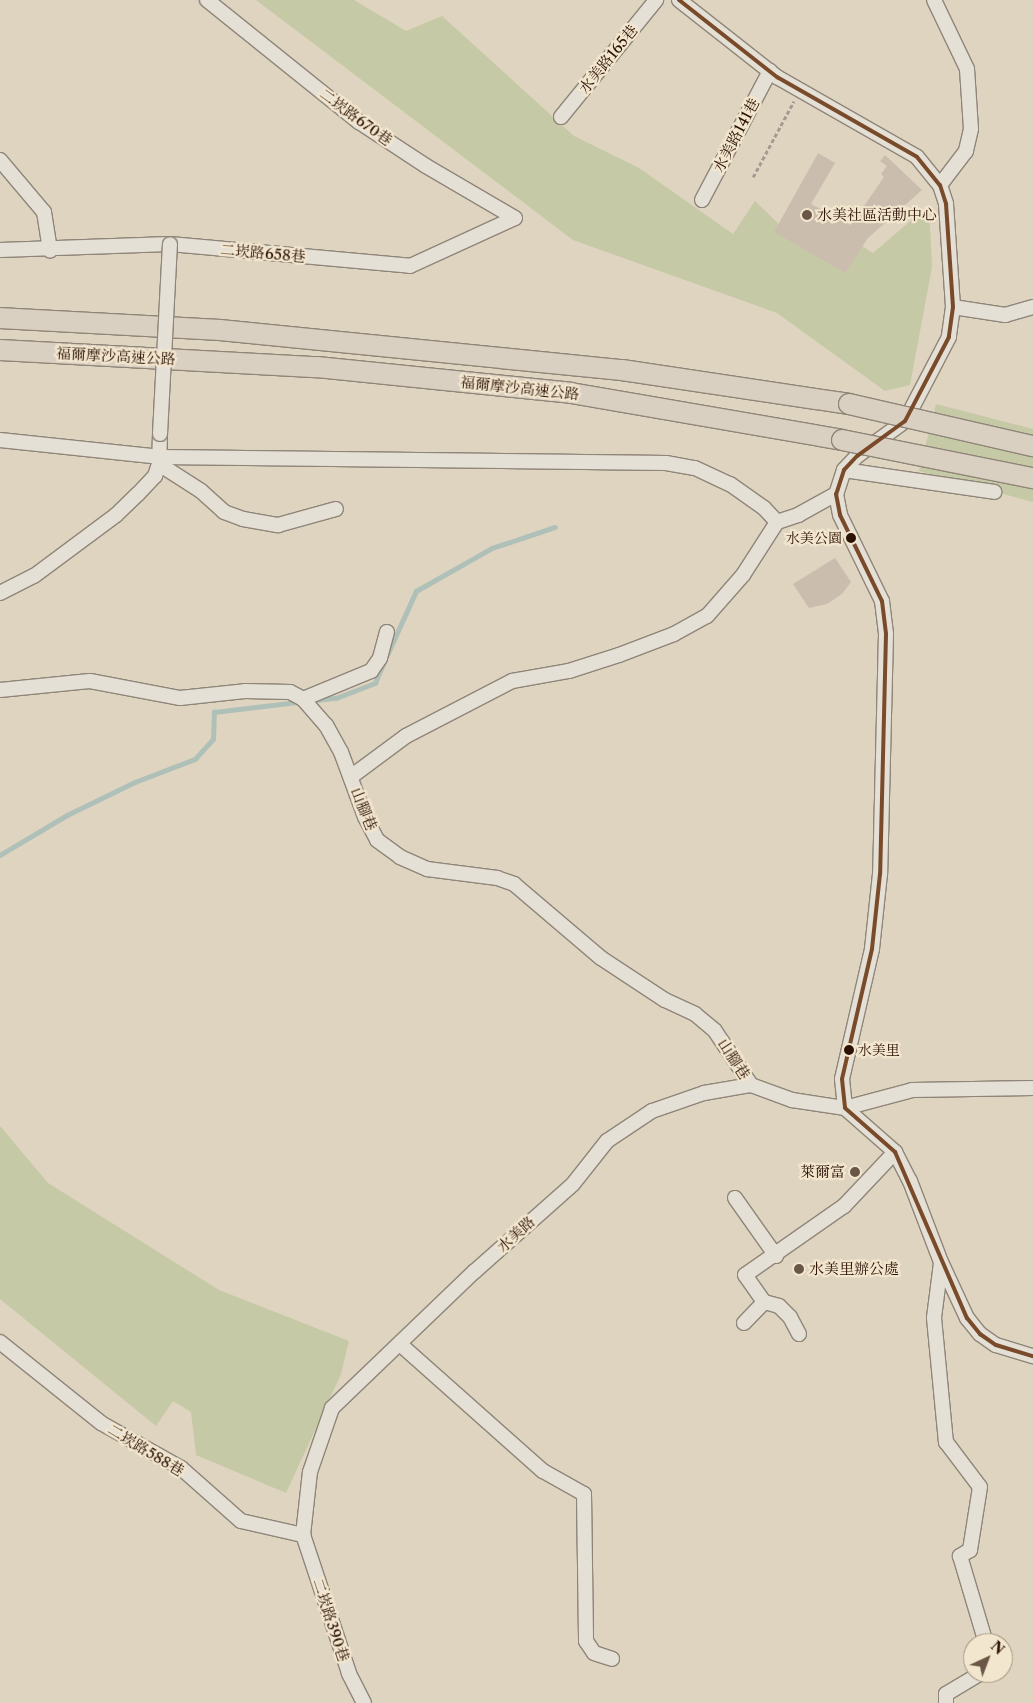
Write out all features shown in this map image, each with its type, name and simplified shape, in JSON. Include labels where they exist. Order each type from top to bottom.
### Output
[{"type":"highway","name":"福爾摩沙高速公路","points":[[0,318],[220,330],[602,368],[849,404],[1033,446]]},
{"type":"highway","name":"福爾摩沙高速公路","points":[[0,350],[317,367],[572,393],[842,440],[1033,478]]},
{"type":"street","name":"二崁路670巷","points":[[207,0],[359,122],[426,166],[516,218]]},
{"type":"street","name":"水美路165巷","points":[[561,117],[656,0]]},
{"type":"street","points":[[679,0],[770,71],[917,156],[940,185],[946,204],[953,307],[948,337],[938,363],[905,421],[857,456],[844,470],[836,494],[840,515],[882,601],[886,634],[880,874],[872,949],[842,1079],[845,1108],[895,1152],[910,1181],[941,1262],[967,1318],[980,1334],[996,1345],[1033,1356]]},
{"type":"street","points":[[934,0],[967,69],[971,129],[966,151],[940,185]]},
{"type":"street","name":"水美路141巷","points":[[702,200],[770,71]]},
{"type":"street","points":[[0,160],[44,212],[50,251]]},
{"type":"street","name":"二崁路658巷","points":[[0,250],[50,251],[170,244],[410,266],[516,218]]},
{"type":"street","points":[[0,593],[34,576],[116,515],[155,476],[160,460],[170,244]]},
{"type":"street","points":[[953,307],[1004,316],[1033,307]]},
{"type":"street","points":[[0,440],[160,460],[666,463],[695,468],[730,484],[764,508],[777,522]]},
{"type":"street","points":[[160,460],[201,491],[224,512],[243,519],[278,525],[336,509]]},
{"type":"street","points":[[844,470],[994,492]]},
{"type":"street","points":[[352,776],[406,736],[512,681],[569,671],[619,655],[674,634],[707,616],[743,575],[777,522],[798,515],[836,494]]},
{"type":"street","points":[[303,699],[371,671],[380,658],[387,632]]},
{"type":"street","name":"山腳巷","points":[[0,690],[90,681],[180,698],[280,690],[303,699],[326,725],[352,776],[365,817],[377,840],[400,857],[427,869],[497,878],[514,884],[600,958],[665,1000],[695,1014],[715,1031],[751,1085]]},
{"type":"street","points":[[751,1085],[792,1100],[845,1108],[912,1090],[1033,1088]]},
{"type":"street","name":"水美路","points":[[303,1536],[310,1472],[332,1408],[401,1345],[474,1272],[573,1184],[607,1141],[630,1124],[652,1112],[704,1094],[751,1085]]},
{"type":"street","points":[[798,1334],[790,1317],[779,1306],[764,1302],[745,1275],[776,1256],[844,1206],[895,1152]]},
{"type":"street","points":[[735,1198],[776,1256]]},
{"type":"street","points":[[941,1262],[934,1318],[946,1442],[980,1487],[970,1550],[960,1556],[983,1633]]},
{"type":"street","points":[[744,1323],[764,1302]]},
{"type":"street","name":"二崁路588巷","points":[[0,1342],[101,1423],[181,1468],[241,1521],[303,1536]]},
{"type":"street","points":[[401,1345],[543,1470],[584,1494],[586,1641],[594,1654],[612,1659]]},
{"type":"street","name":"二崁路390巷","points":[[303,1536],[349,1673],[364,1703]]},
{"type":"street","points":[[946,1703],[946,1694],[964,1683]]},
{"type":"path","points":[[753,177],[800,90]]},
{"type":"green space","points":[[256,0],[354,0],[406,31],[442,16],[574,136],[639,168],[733,234],[755,201],[789,234],[847,237],[873,253],[929,205],[932,267],[910,385],[885,391],[777,313],[573,240]]},
{"type":"green space","points":[[936,404],[1033,429],[1033,502],[919,471]]},
{"type":"green space","points":[[0,1126],[48,1183],[219,1290],[349,1341],[341,1374],[286,1493],[196,1455],[191,1412],[173,1401],[156,1426],[0,1299]]},
{"type":"building","name":"水美社區活動中心","points":[[818,153],[835,163],[811,204],[851,225],[884,177],[881,174],[887,166],[880,161],[885,155],[922,190],[868,238],[845,273],[774,232]]},
{"type":"building","points":[[835,558],[851,582],[842,594],[827,604],[809,608],[793,584]]},
{"type":"waterway","points":[[387,655],[416,591],[492,548],[555,527]]},
{"type":"waterway","points":[[316,700],[336,698],[375,683],[384,662]]},
{"type":"waterway","points":[[0,855],[67,815],[135,782],[195,759],[213,739],[214,712],[298,702]]},
{"type":"transit line","points":[[679,0],[777,77],[917,157],[940,185],[946,204],[953,307],[949,337],[905,421],[857,456],[844,470],[836,494],[840,515],[882,601],[886,634],[880,874],[872,949],[842,1079],[845,1108],[895,1152],[967,1318],[980,1334],[996,1345],[1033,1356]]},
{"type":"place","name":"水美社區活動中心","points":[[807,215]]},
{"type":"place","name":"水美公園","points":[[851,538]]},
{"type":"place","name":"水美里","points":[[849,1050]]},
{"type":"place","name":"萊爾富","points":[[855,1172]]},
{"type":"place","name":"水美里辦公處","points":[[799,1269]]}]
